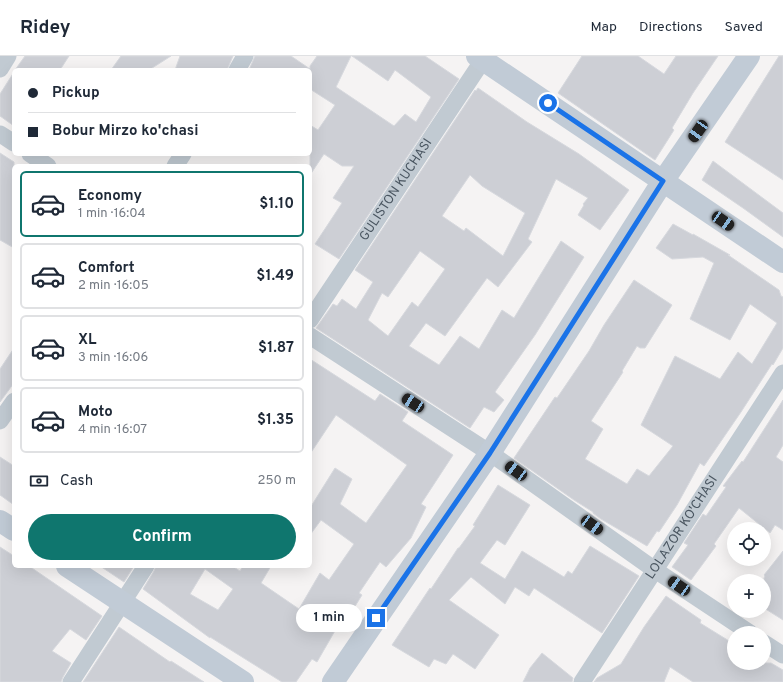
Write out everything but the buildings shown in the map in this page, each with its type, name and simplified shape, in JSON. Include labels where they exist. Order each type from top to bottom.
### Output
[{"type":"street","points":[[0,69],[8,56]]},
{"type":"street","points":[[238,68],[245,56]]},
{"type":"street","points":[[333,682],[490,453],[663,181],[750,56]]},
{"type":"street","points":[[480,58],[783,262]]},
{"type":"street","name":"GULISTON KUCHASI","points":[[312,317],[480,58]]},
{"type":"street","points":[[0,134],[12,142]]},
{"type":"street","points":[[33,156],[45,164]]},
{"type":"street","points":[[312,337],[490,453],[655,570],[739,626]]},
{"type":"street","name":"LOLAZOR KO'CHASI","points":[[582,682],[783,373]]},
{"type":"street","points":[[0,420],[12,404]]},
{"type":"street","points":[[0,521],[12,529]]},
{"type":"street","points":[[70,568],[243,682]]},
{"type":"street","points":[[71,682],[145,568]]},
{"type":"street","points":[[771,647],[783,655]]},
{"type":"route","points":[[376,618],[490,453],[663,181],[548,103]]}]
